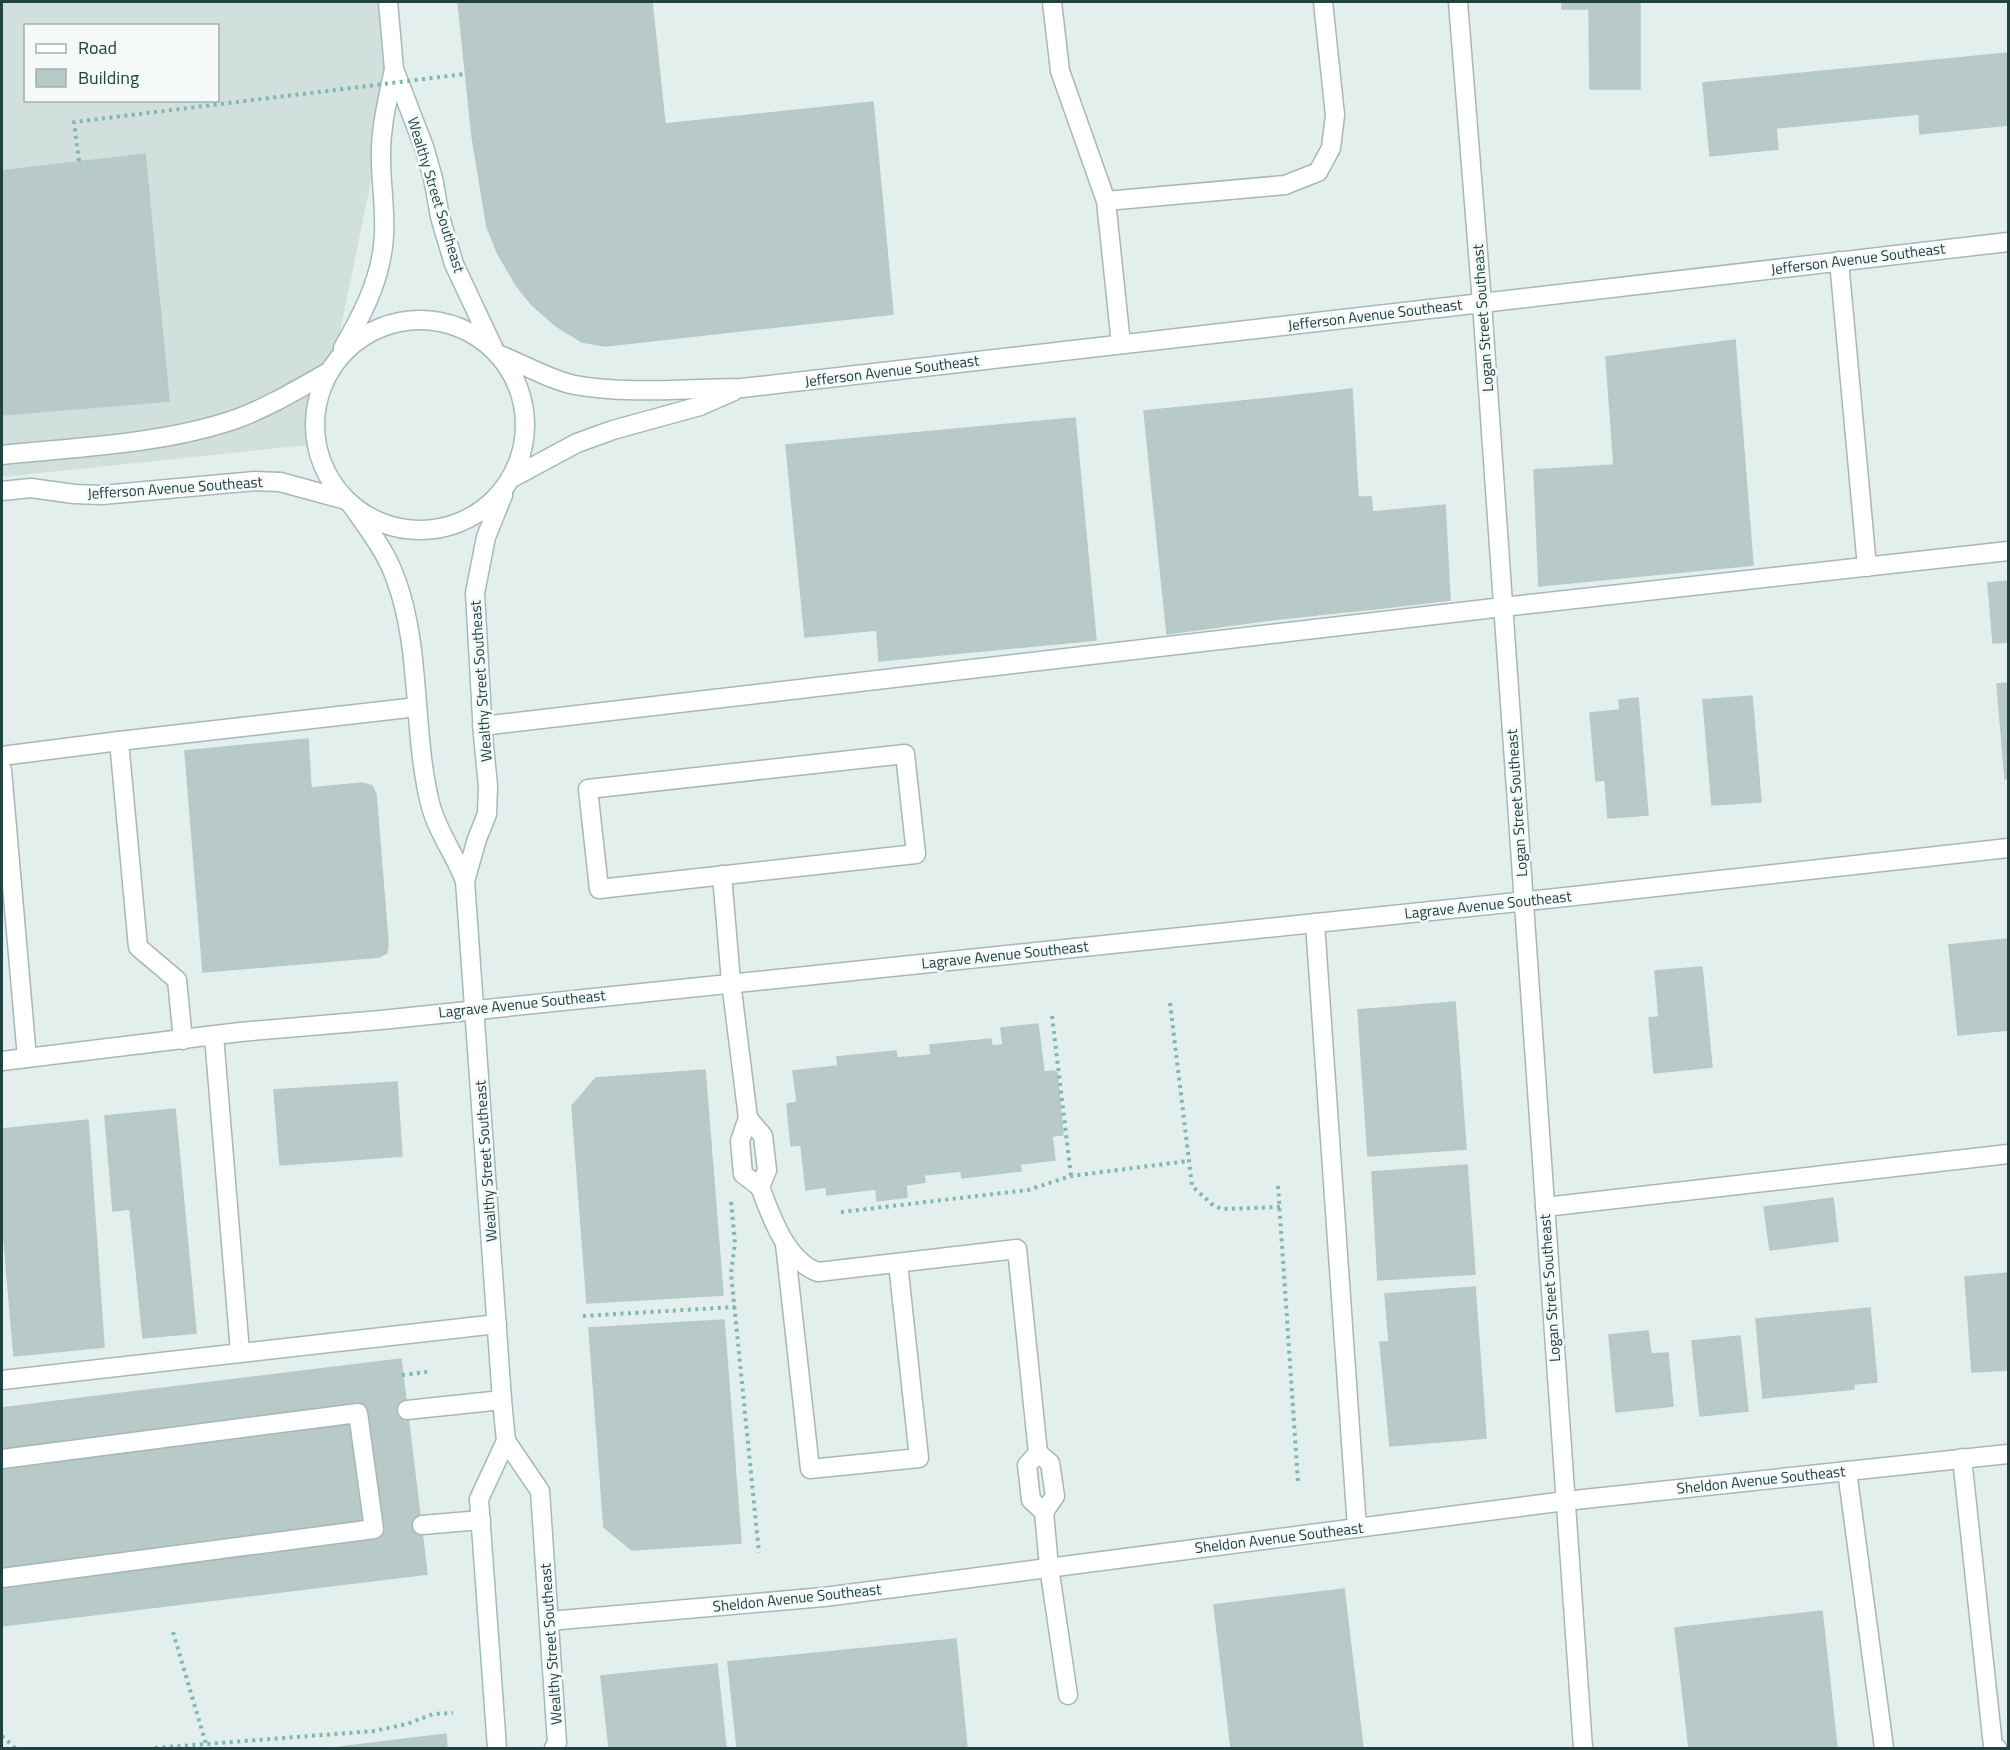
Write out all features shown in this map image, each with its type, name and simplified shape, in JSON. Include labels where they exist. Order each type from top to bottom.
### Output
[{"type":"street","name":"Wealthy Street Southeast","points":[[388,2],[394,69],[424,147],[433,178],[440,217],[454,264],[496,353]]},
{"type":"street","points":[[1052,2],[1060,71],[1106,201],[1121,344]]},
{"type":"street","points":[[1106,201],[1285,185],[1318,172],[1331,148],[1335,115],[1323,2]]},
{"type":"street","name":"Logan Street Southeast","points":[[1458,2],[1482,303],[1583,1749]]},
{"type":"street","name":"Wealthy Street Southeast","points":[[331,369],[359,321],[374,286],[383,246],[382,124],[394,69]]},
{"type":"street","name":"Jefferson Avenue Southeast","points":[[496,353],[525,364],[553,379],[589,387],[632,390],[742,388],[2008,242]]},
{"type":"street","points":[[1839,261],[1867,567]]},
{"type":"street","points":[[423,320],[450,324],[475,335],[496,353],[508,367],[518,385],[525,425],[518,464],[509,481],[492,502],[471,517],[447,527],[421,531],[396,528],[372,518],[348,502],[335,487],[324,466],[317,444],[315,424],[317,404],[323,385],[331,369],[350,347],[372,332],[397,322],[423,320]]},
{"type":"street","points":[[2,455],[196,431],[238,418],[270,404],[331,369]]},
{"type":"street","name":"Jefferson Avenue Southeast","points":[[509,481],[577,443],[613,430],[700,406],[742,388]]},
{"type":"street","name":"Jefferson Avenue Southeast","points":[[2,491],[32,488],[102,495],[255,481],[280,482],[348,502]]},
{"type":"street","name":"Wealthy Street Southeast","points":[[465,881],[487,814],[488,786],[482,726],[475,593],[486,537],[509,481]]},
{"type":"street","name":"Wealthy Street Southeast","points":[[348,502],[383,551],[396,578],[406,618],[420,748],[434,818],[465,881],[506,1441],[540,1491],[557,1743],[554,1749]]},
{"type":"street","points":[[482,726],[1503,607],[2008,551]]},
{"type":"street","points":[[2,756],[417,707]]},
{"type":"street","points":[[119,741],[138,947],[177,980],[183,1040]]},
{"type":"street","points":[[905,754],[916,854],[722,875],[599,889],[588,789],[905,754]]},
{"type":"street","points":[[2,770],[27,1058]]},
{"type":"street","name":"Lagrave Avenue Southeast","points":[[2,1061],[214,1036],[1523,902],[2008,848]]},
{"type":"street","points":[[722,875],[731,982],[748,1118],[763,1136],[767,1170],[760,1187],[771,1218],[785,1244],[807,1268],[818,1272],[1017,1249],[1038,1453],[1050,1463],[1055,1496],[1044,1512],[1049,1567],[1068,1695]]},
{"type":"street","points":[[1315,923],[1357,1528]]},
{"type":"street","points":[[214,1036],[240,1353]]},
{"type":"street","points":[[1545,1207],[2008,1154]]},
{"type":"street","points":[[785,1244],[810,1469],[919,1458],[898,1263]]},
{"type":"street","points":[[2,1380],[497,1324]]},
{"type":"street","points":[[407,1410],[502,1401]]},
{"type":"street","points":[[2,1459],[358,1413],[374,1529],[2,1578]]},
{"type":"street","points":[[497,1749],[479,1499],[506,1441]]},
{"type":"street","name":"Sheldon Avenue Southeast","points":[[549,1621],[824,1597],[1565,1501],[2008,1454]]},
{"type":"street","points":[[1962,1458],[1993,1748]]},
{"type":"street","points":[[1847,1471],[1884,1749]]},
{"type":"street","points":[[422,1525],[481,1520]]},
{"type":"path","points":[[80,161],[74,122],[465,74]]},
{"type":"path","points":[[1170,1003],[1192,1186],[1214,1206],[1223,1209],[1280,1207]]},
{"type":"path","points":[[1052,1016],[1071,1176]]},
{"type":"path","points":[[841,1212],[1028,1190],[1071,1176],[1188,1161]]},
{"type":"path","points":[[1278,1186],[1298,1482]]},
{"type":"path","points":[[730,1196],[735,1244],[731,1273],[759,1553]]},
{"type":"path","points":[[583,1316],[735,1307]]},
{"type":"path","points":[[402,1375],[427,1372]]},
{"type":"path","points":[[173,1632],[206,1744]]},
{"type":"path","points":[[155,1749],[374,1731],[407,1724],[433,1714],[453,1713]]},
{"type":"path","points":[[2,1736],[15,1749]]},
{"type":"shaded area","points":[[2,2],[390,2],[394,69],[317,444],[2,477]]},
{"type":"building","points":[[458,2],[652,2],[665,124],[873,102],[893,314],[605,346],[582,342],[556,326],[532,305],[516,285],[498,254],[487,227],[472,136]]},
{"type":"building","points":[[1562,2],[1640,2],[1640,89],[1590,89],[1589,9],[1562,9]]},
{"type":"building","points":[[2008,53],[2008,125],[1920,134],[1919,114],[1776,128],[1778,149],[1710,156],[1703,83]]},
{"type":"building","points":[[145,154],[169,401],[2,415],[2,171]]},
{"type":"building","points":[[1735,340],[1753,565],[1539,586],[1534,470],[1614,465],[1606,357]]},
{"type":"building","points":[[1352,389],[1358,497],[1371,497],[1383,608],[1316,615],[1291,396]]},
{"type":"building","points":[[1291,396],[1316,615],[1262,621],[1243,401]]},
{"type":"building","points":[[1243,401],[1262,621],[1167,634],[1144,411]]},
{"type":"building","points":[[1075,418],[1096,640],[879,661],[877,630],[805,637],[786,445]]},
{"type":"building","points":[[1445,505],[1450,600],[1383,608],[1373,512]]},
{"type":"building","points":[[2008,581],[2008,642],[1993,643],[1988,583]]},
{"type":"building","points":[[2008,683],[2008,778],[2005,779],[1997,684]]},
{"type":"building","points":[[1752,696],[1761,802],[1712,805],[1703,700]]},
{"type":"building","points":[[1638,698],[1648,815],[1608,818],[1605,780],[1596,781],[1590,713],[1620,710],[1619,700]]},
{"type":"building","points":[[308,739],[311,788],[362,783],[372,786],[376,794],[387,953],[379,957],[203,972],[185,751]]},
{"type":"building","points":[[2008,939],[2008,1030],[1958,1035],[1949,945]]},
{"type":"building","points":[[1702,967],[1712,1067],[1654,1073],[1649,1018],[1659,1017],[1655,971]]},
{"type":"building","points":[[1455,1002],[1466,1149],[1368,1156],[1358,1010]]},
{"type":"building","points":[[1038,1024],[1044,1072],[1057,1073],[1063,1135],[1052,1136],[1055,1160],[1020,1164],[1021,1171],[962,1178],[961,1171],[924,1175],[925,1182],[906,1185],[907,1197],[877,1201],[876,1189],[827,1195],[826,1187],[806,1190],[801,1145],[791,1146],[787,1104],[797,1102],[793,1071],[838,1066],[837,1057],[896,1051],[897,1058],[931,1055],[930,1045],[991,1039],[992,1046],[1003,1045],[1001,1028]]},
{"type":"building","points":[[705,1070],[723,1295],[587,1303],[572,1106],[596,1078]]},
{"type":"building","points":[[397,1082],[402,1156],[280,1165],[274,1090]]},
{"type":"building","points":[[175,1109],[196,1333],[143,1338],[130,1209],[113,1211],[105,1116]]},
{"type":"building","points":[[88,1120],[104,1347],[14,1356],[2,1217],[2,1129]]},
{"type":"building","points":[[1467,1165],[1475,1274],[1378,1280],[1372,1172]]},
{"type":"building","points":[[1833,1198],[1838,1241],[1770,1250],[1764,1207]]},
{"type":"building","points":[[2008,1273],[2008,1370],[1972,1372],[1965,1277]]},
{"type":"building","points":[[1475,1287],[1486,1438],[1390,1446],[1380,1342],[1389,1342],[1385,1294]]},
{"type":"building","points":[[1870,1308],[1877,1382],[1854,1384],[1854,1389],[1763,1398],[1756,1319]]},
{"type":"building","points":[[724,1320],[741,1543],[632,1550],[604,1527],[589,1328]]},
{"type":"building","points":[[1648,1331],[1651,1354],[1668,1353],[1673,1406],[1616,1412],[1609,1335]]},
{"type":"building","points":[[1740,1336],[1748,1411],[1700,1416],[1692,1341]]},
{"type":"building","points":[[401,1359],[427,1574],[2,1626],[2,1408]]},
{"type":"building","points":[[1344,1589],[1363,1748],[1231,1748],[1214,1605]]},
{"type":"building","points":[[1822,1611],[1837,1748],[1689,1748],[1675,1628]]},
{"type":"building","points":[[956,1639],[967,1748],[737,1748],[728,1662]]},
{"type":"building","points":[[717,1664],[726,1748],[609,1748],[601,1676]]},
{"type":"building","points":[[446,1734],[447,1748],[333,1748]]}]
